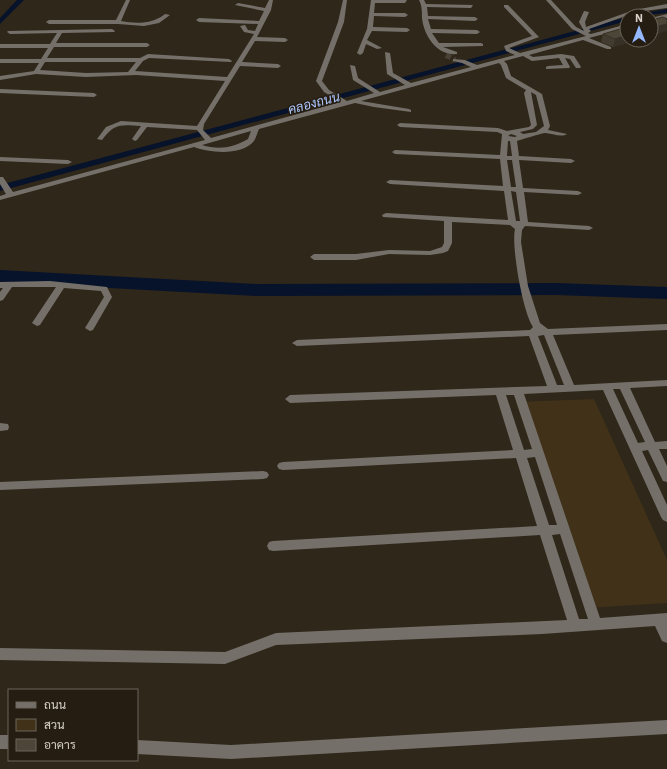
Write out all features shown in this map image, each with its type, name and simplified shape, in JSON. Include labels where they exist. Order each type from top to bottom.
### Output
[{"type":"street","points":[[118,22],[128,0]]},
{"type":"street","points":[[200,129],[228,79],[257,33],[271,0]]},
{"type":"street","points":[[343,101],[321,87],[319,81],[341,22],[345,0]]},
{"type":"street","points":[[360,53],[370,29],[373,0],[405,2]]},
{"type":"street","points":[[421,0],[424,6],[428,31],[436,45],[446,54],[455,53]]},
{"type":"street","points":[[548,0],[577,30],[589,34],[609,48]]},
{"type":"street","points":[[238,5],[268,10]]},
{"type":"street","points":[[424,6],[471,6]]},
{"type":"street","points":[[506,6],[536,37],[508,46],[506,47],[508,50],[532,60],[539,57],[572,57],[578,67]]},
{"type":"street","points":[[589,34],[642,10],[667,6]]},
{"type":"street","points":[[586,12],[582,22],[589,34]]},
{"type":"street","points":[[372,14],[405,15]]},
{"type":"street","points":[[49,22],[118,22],[150,24],[161,20],[167,15]]},
{"type":"street","points":[[425,17],[475,19]]},
{"type":"street","points":[[199,20],[262,23]]},
{"type":"street","points":[[243,26],[246,31],[257,33]]},
{"type":"street","points":[[0,198],[10,193],[193,144],[207,138],[256,127],[343,101],[353,100],[409,83],[499,60],[589,34],[619,28]]},
{"type":"street","points":[[370,29],[408,30]]},
{"type":"street","points":[[36,72],[42,60],[62,31]]},
{"type":"street","points":[[10,32],[112,31]]},
{"type":"street","points":[[428,31],[477,32]]},
{"type":"street","points":[[253,39],[285,40]]},
{"type":"street","points":[[364,41],[378,48],[376,50],[377,52],[387,53],[390,74],[398,76],[409,83]]},
{"type":"street","points":[[0,46],[147,45]]},
{"type":"street","points":[[436,45],[481,45]]},
{"type":"street","points":[[0,61],[141,60],[152,56],[229,61]]},
{"type":"street","points":[[548,68],[567,68],[561,56]]},
{"type":"street","points":[[130,73],[141,60]]},
{"type":"street","points":[[456,60],[464,60],[474,66]]},
{"type":"street","points":[[499,60],[504,64],[508,77],[539,94],[547,126],[544,131]]},
{"type":"street","points":[[238,64],[278,66]]},
{"type":"street","points":[[352,66],[355,78],[365,86],[377,92]]},
{"type":"street","points":[[0,78],[36,72],[86,75],[130,73],[228,79]]},
{"type":"street","points":[[510,135],[531,128],[534,124],[527,93],[530,89]]},
{"type":"street","points":[[0,91],[94,95]]},
{"type":"street","points":[[353,100],[362,104],[389,106],[409,111]]},
{"type":"street","points":[[100,139],[108,128],[115,124],[200,129],[207,138]]},
{"type":"street","points":[[135,139],[145,125]]},
{"type":"street","points":[[400,125],[498,130],[519,139],[521,136],[531,136],[544,131],[564,134]]},
{"type":"street","points":[[193,144],[209,150],[224,150],[251,140],[256,127]]},
{"type":"street","points":[[510,135],[503,158],[512,223],[518,230]]},
{"type":"street","points":[[510,135],[521,189],[524,224],[518,230],[516,242],[518,260],[524,286],[536,324],[548,334],[570,388]]},
{"type":"street","points":[[395,152],[571,161]]},
{"type":"street","points":[[0,160],[68,162]]},
{"type":"street","points":[[2,181],[10,193]]},
{"type":"street","points":[[390,182],[578,193]]},
{"type":"street","points":[[386,215],[589,228]]},
{"type":"street","points":[[314,257],[356,257],[389,252],[430,253],[440,251],[445,249],[448,243],[448,219]]},
{"type":"street","points":[[0,285],[61,286],[104,289],[107,292],[108,297],[90,328]]},
{"type":"street","points":[[0,298],[9,285]]},
{"type":"street","points":[[37,323],[61,286]]},
{"type":"street","points":[[536,324],[533,334],[553,388]]},
{"type":"street","points":[[297,343],[667,328]]},
{"type":"street","points":[[290,398],[518,391],[667,383]]},
{"type":"street","points":[[606,386],[667,518]]},
{"type":"street","points":[[623,386],[667,478]]},
{"type":"street","points":[[500,391],[576,626]]},
{"type":"street","points":[[518,391],[596,624]]},
{"type":"street","points":[[635,447],[667,445]]},
{"type":"street","points":[[283,466],[539,453]]},
{"type":"street","points":[[0,486],[263,475]]},
{"type":"street","points":[[273,546],[565,529]]},
{"type":"street","points":[[0,654],[225,658],[241,654],[262,643],[276,639],[576,626],[663,619],[667,637]]},
{"type":"street","points":[[138,747],[231,752],[667,727]]},
{"type":"green space","points":[[594,399],[667,560],[667,603],[586,608],[516,402]]},
{"type":"building","points":[[663,17],[667,19],[667,24],[659,26],[659,18]]},
{"type":"building","points":[[619,29],[619,38],[615,39],[603,34]]},
{"type":"waterway","points":[[0,22],[21,0]]},
{"type":"waterway","name":"คลองถนน","points":[[659,12],[667,11]]},
{"type":"waterway","name":"คลองถนน","points":[[0,188],[619,21]]},
{"type":"waterway","points":[[0,276],[256,290],[556,289],[667,293]]},
{"type":"tunnel","points":[[446,55],[455,60]]}]
